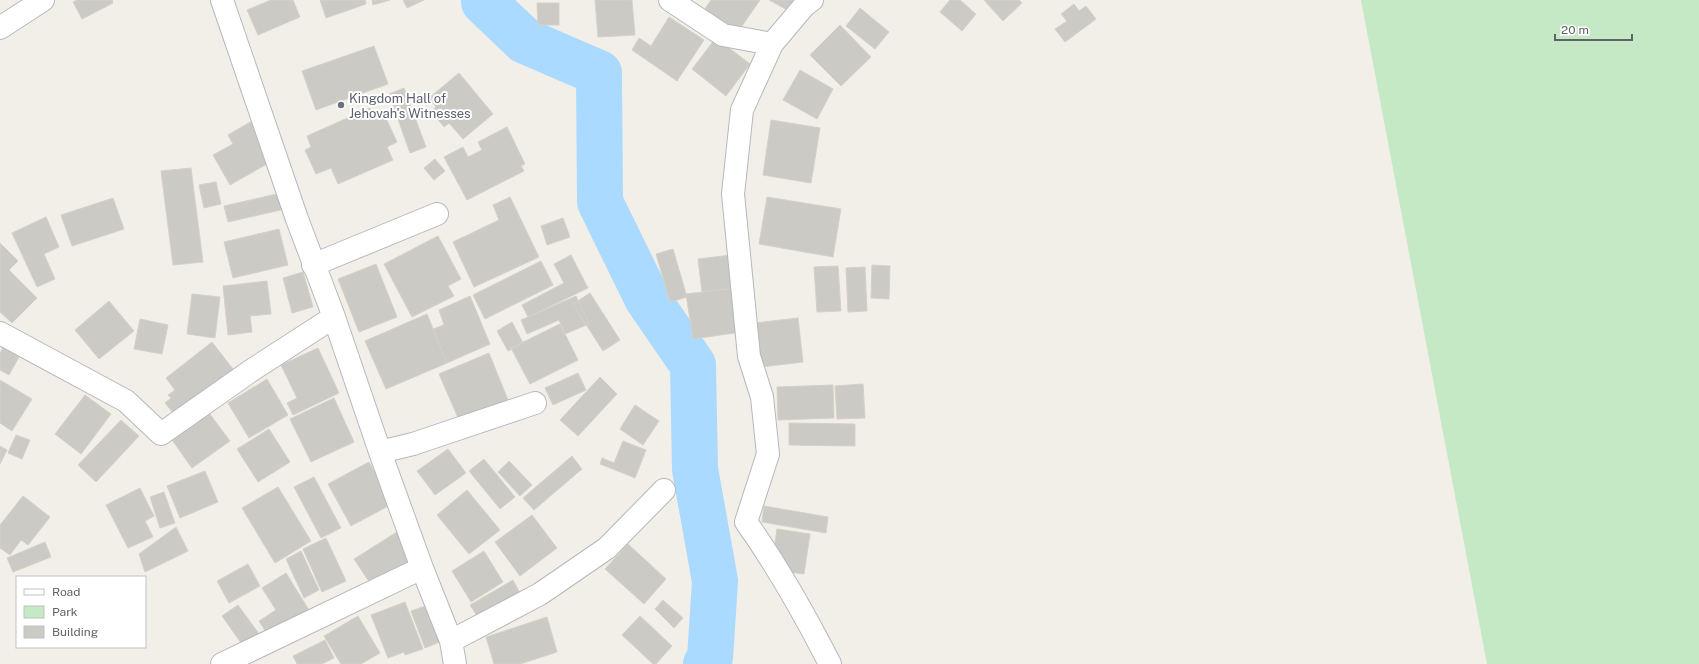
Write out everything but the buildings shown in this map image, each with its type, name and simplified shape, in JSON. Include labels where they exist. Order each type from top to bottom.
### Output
[{"type":"street","points":[[0,28],[43,0]]},
{"type":"street","points":[[222,0],[313,265],[334,317],[380,452],[422,568],[451,641],[455,664]]},
{"type":"street","points":[[670,0],[723,34],[772,44]]},
{"type":"street","points":[[812,0],[804,6],[772,44],[742,110],[733,194],[749,356],[762,396],[768,454],[746,522],[767,552],[830,664]]},
{"type":"street","points":[[313,265],[436,214]]},
{"type":"street","points":[[0,334],[126,401],[161,434],[252,370],[334,317]]},
{"type":"street","points":[[380,452],[428,439],[535,403]]},
{"type":"street","points":[[451,641],[540,594],[608,548],[664,490]]},
{"type":"street","points":[[222,664],[422,568]]},
{"type":"green space","points":[[1361,0],[1699,0],[1699,664],[1487,664]]},
{"type":"waterway","points":[[484,0],[484,2],[525,41],[599,73],[600,202],[647,298],[693,365],[695,469],[715,581],[710,658],[706,664]]},
{"type":"place","name":"Kingdom Hall of Jehovah's Witnesses","points":[[341,105]]}]
